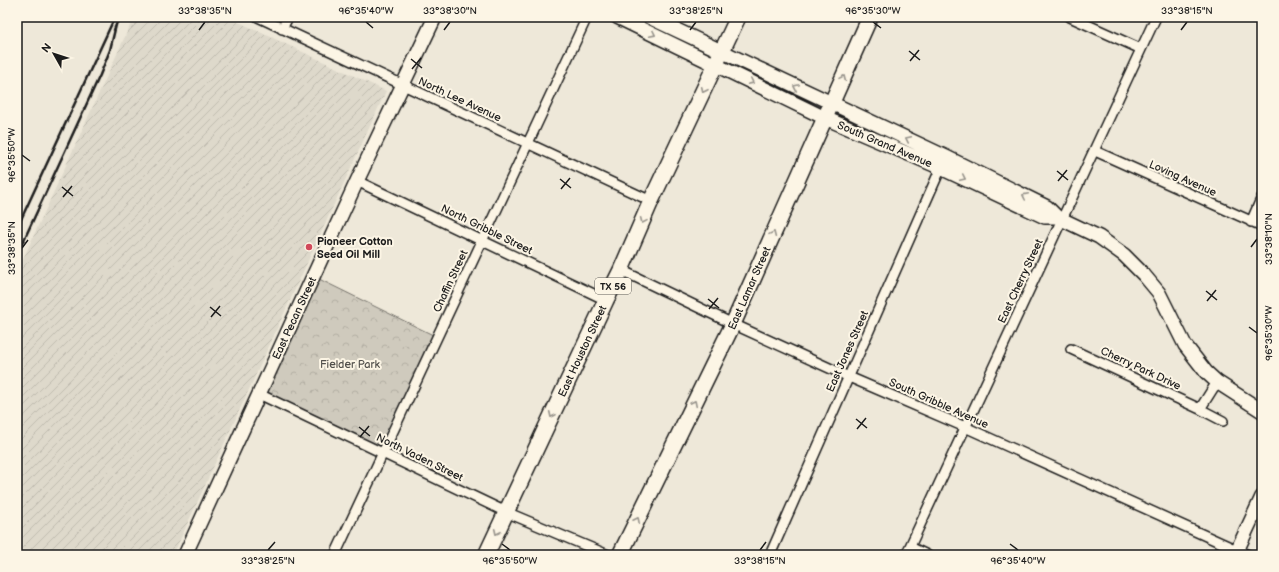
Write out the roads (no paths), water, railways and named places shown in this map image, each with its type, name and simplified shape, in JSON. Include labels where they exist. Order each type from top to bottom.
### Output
[{"type":"main road","name":"East Houston Street","points":[[486,555],[606,300],[622,270],[651,202],[738,17]]},
{"type":"main road","name":"East Lamar Street","points":[[620,555],[733,324],[870,17]]},
{"type":"street","name":"North Lee Avenue","points":[[258,17],[651,202]]},
{"type":"street","points":[[282,28],[288,17]]},
{"type":"street","name":"East Pecan Street","points":[[185,555],[357,181],[435,17]]},
{"type":"street","name":"Chaffin Street","points":[[335,555],[587,17]]},
{"type":"street","points":[[617,17],[719,58]]},
{"type":"street","points":[[649,17],[719,58]]},
{"type":"street","points":[[1070,17],[1141,49]]},
{"type":"street","name":"East Cherry Street","points":[[908,551],[1060,218],[1095,151],[1156,17]]},
{"type":"street","name":"South Grand Avenue","points":[[719,58],[832,104],[943,162]]},
{"type":"street","name":"South Grand Avenue","points":[[719,58],[825,118],[851,130],[943,162],[1047,207],[1060,218],[1099,238],[1124,255],[1159,293],[1186,345],[1197,362],[1217,382],[1262,411]]},
{"type":"street","points":[[851,130],[857,116]]},
{"type":"street","name":"Loving Avenue","points":[[1095,151],[1262,226]]},
{"type":"street","name":"East Jones Street","points":[[770,555],[943,162]]},
{"type":"street","name":"North Gribble Street","points":[[357,181],[606,300]]},
{"type":"street","points":[[1251,222],[1262,197]]},
{"type":"street","name":"South Gribble Avenue","points":[[622,270],[733,324],[849,377],[965,427],[1240,553]]},
{"type":"street","name":"Cherry Park Drive","points":[[1071,349],[1223,421]]},
{"type":"street","points":[[1200,409],[1217,382]]},
{"type":"street","name":"North Vaden Street","points":[[259,394],[506,512],[608,555]]},
{"type":"street","points":[[1240,553],[1262,497]]},
{"type":"street","points":[[908,551],[927,555]]},
{"type":"railway","points":[[114,30],[119,17]]},
{"type":"railway","points":[[17,228],[113,21]]},
{"type":"railway","points":[[17,255],[100,75],[110,50],[116,25]]},
{"type":"place","name":"Pioneer Cotton Seed Oil Mill","points":[[309,247]]},
{"type":"park label","name":"Fielder Park","points":[[350,364]]}]
